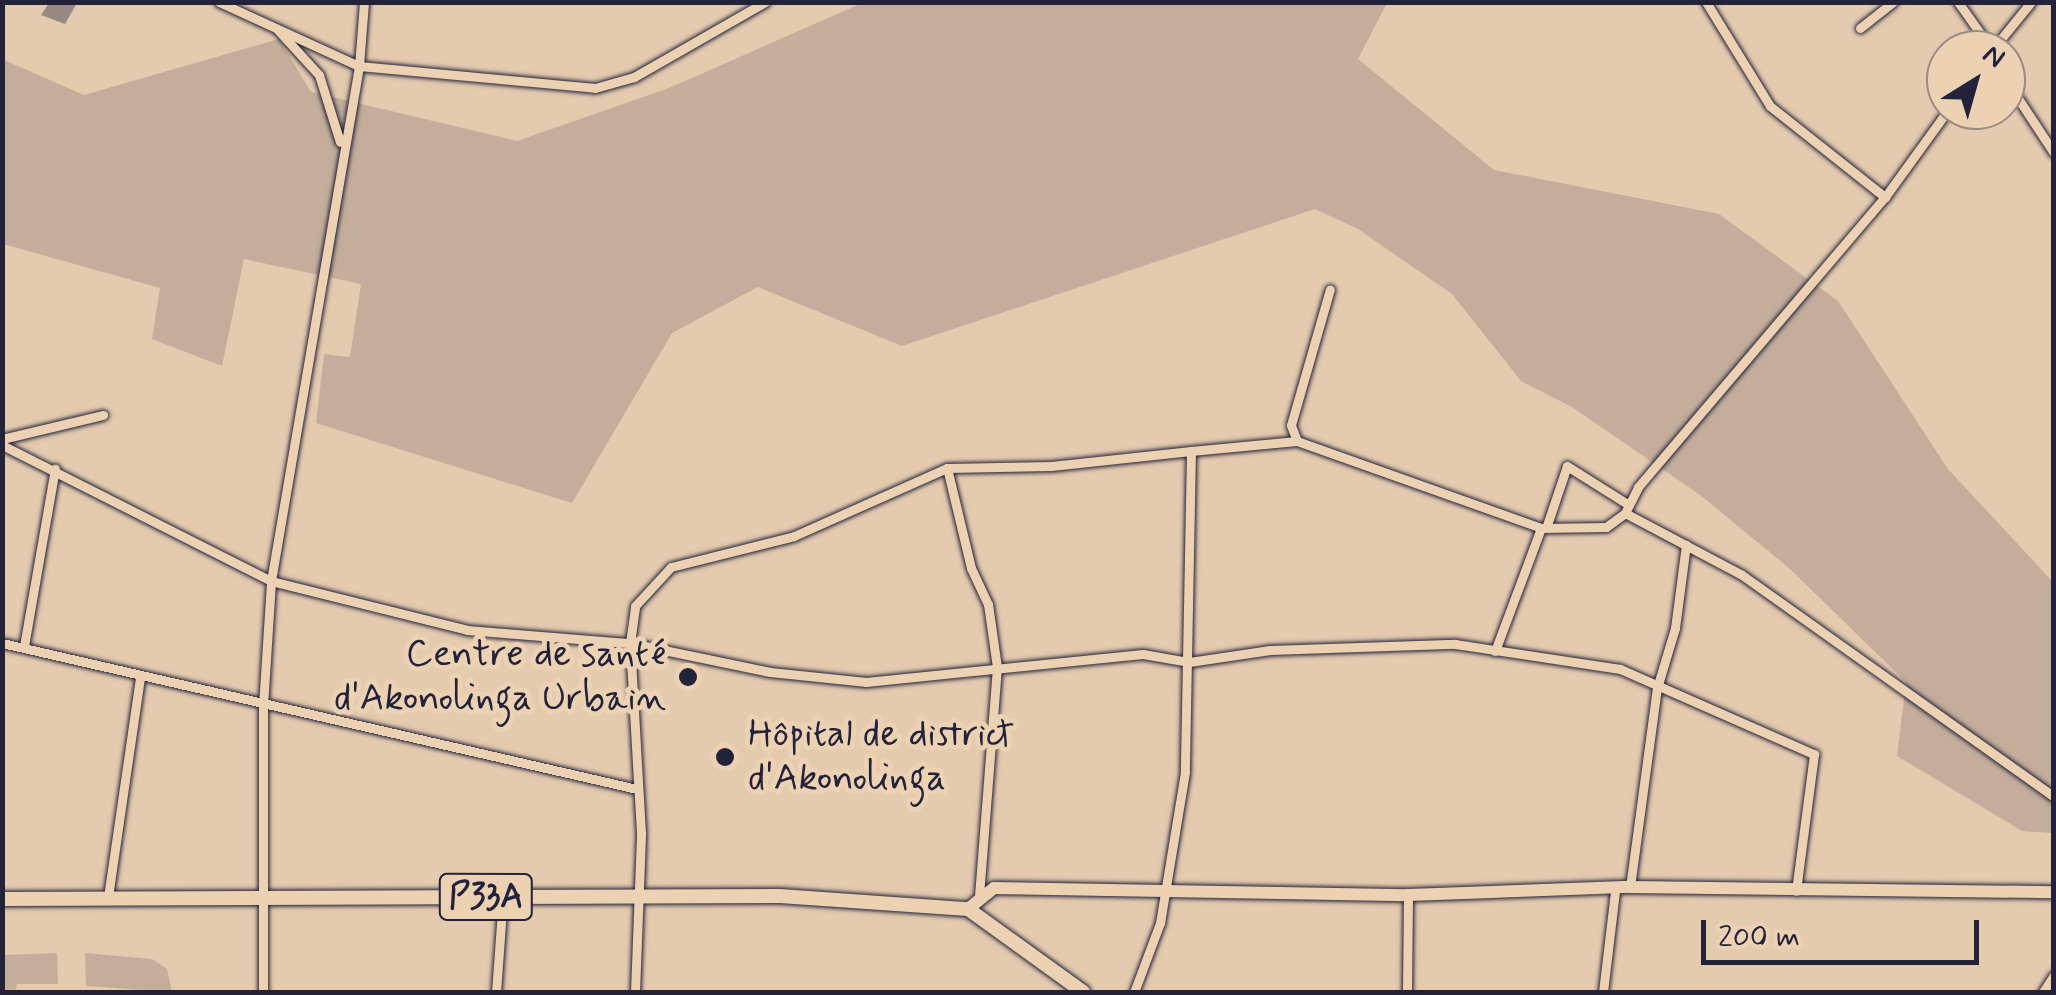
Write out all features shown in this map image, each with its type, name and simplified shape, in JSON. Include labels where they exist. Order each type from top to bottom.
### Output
[{"type":"main road","name":"P33A","points":[[2,899],[634,900],[780,896],[968,909]]},
{"type":"main road","points":[[968,909],[1083,992]]},
{"type":"street","points":[[219,2],[359,66],[595,88],[634,77],[765,2]]},
{"type":"street","points":[[263,992],[263,706],[270,581],[341,145],[359,66],[364,2]]},
{"type":"street","points":[[1706,2],[1770,106],[1885,197]]},
{"type":"street","points":[[1860,28],[1893,2]]},
{"type":"street","points":[[1958,2],[1978,30]]},
{"type":"street","points":[[2008,30],[2031,2]]},
{"type":"street","points":[[277,29],[319,75],[341,145]]},
{"type":"street","points":[[2026,110],[2054,153]]},
{"type":"street","points":[[635,992],[634,900],[642,834],[630,643],[635,606],[671,567],[794,536],[947,468],[1051,466],[1297,442],[1544,526],[1574,532],[1606,527],[1627,509],[1885,197],[1934,130]]},
{"type":"street","points":[[1297,442],[1291,425],[1330,288]]},
{"type":"street","points":[[2,442],[103,415]]},
{"type":"street","points":[[2,442],[270,581],[467,630],[630,643],[770,672],[866,682],[1143,654],[1189,662],[1270,650],[1455,644],[1620,670],[1814,754],[1796,891]]},
{"type":"street","points":[[1134,992],[1168,888],[1184,772],[1191,451]]},
{"type":"street","points":[[1496,651],[1566,466],[1686,546],[1742,575],[2054,797]]},
{"type":"street","points":[[947,468],[971,568],[988,604],[997,667],[979,894],[968,909]]},
{"type":"street","points":[[24,646],[55,470]]},
{"type":"street","points":[[1630,887],[1657,688],[1676,628],[1686,546]]},
{"type":"street","points":[[2,643],[637,790]]},
{"type":"street","points":[[108,897],[140,677]]},
{"type":"street","points":[[979,894],[994,888],[1408,895],[1615,891],[1630,887],[2054,892]]},
{"type":"street","points":[[1603,992],[1615,891]]},
{"type":"street","points":[[1408,895],[1408,992]]},
{"type":"street","points":[[496,992],[503,897]]},
{"type":"street","points":[[2043,992],[2054,975]]},
{"type":"shaded area","points":[[49,2],[77,3],[65,24],[41,15]]},
{"type":"shaded area","points":[[862,3],[1387,3],[1358,59],[1494,170],[1719,214],[1838,301],[1948,469],[2053,582],[2053,833],[2022,831],[1897,756],[1906,682],[1789,568],[1700,495],[1572,407],[1521,381],[1452,294],[1358,229],[1315,209],[902,346],[758,287],[672,333],[572,503],[316,423],[324,354],[350,357],[361,284],[244,259],[222,366],[152,339],[160,288],[3,244],[2,59],[84,95],[279,39],[311,92],[517,141],[669,88]]},
{"type":"shaded area","points":[[57,953],[58,984],[17,984],[15,992],[3,992],[3,955]]},
{"type":"shaded area","points":[[85,953],[152,959],[167,969],[172,992],[86,986]]},
{"type":"place","name":"Centre de santé d'Akonolinga Urbain","points":[[688,677]]},
{"type":"place","name":"Hôpital de district d'Akonolinga","points":[[725,757]]}]
